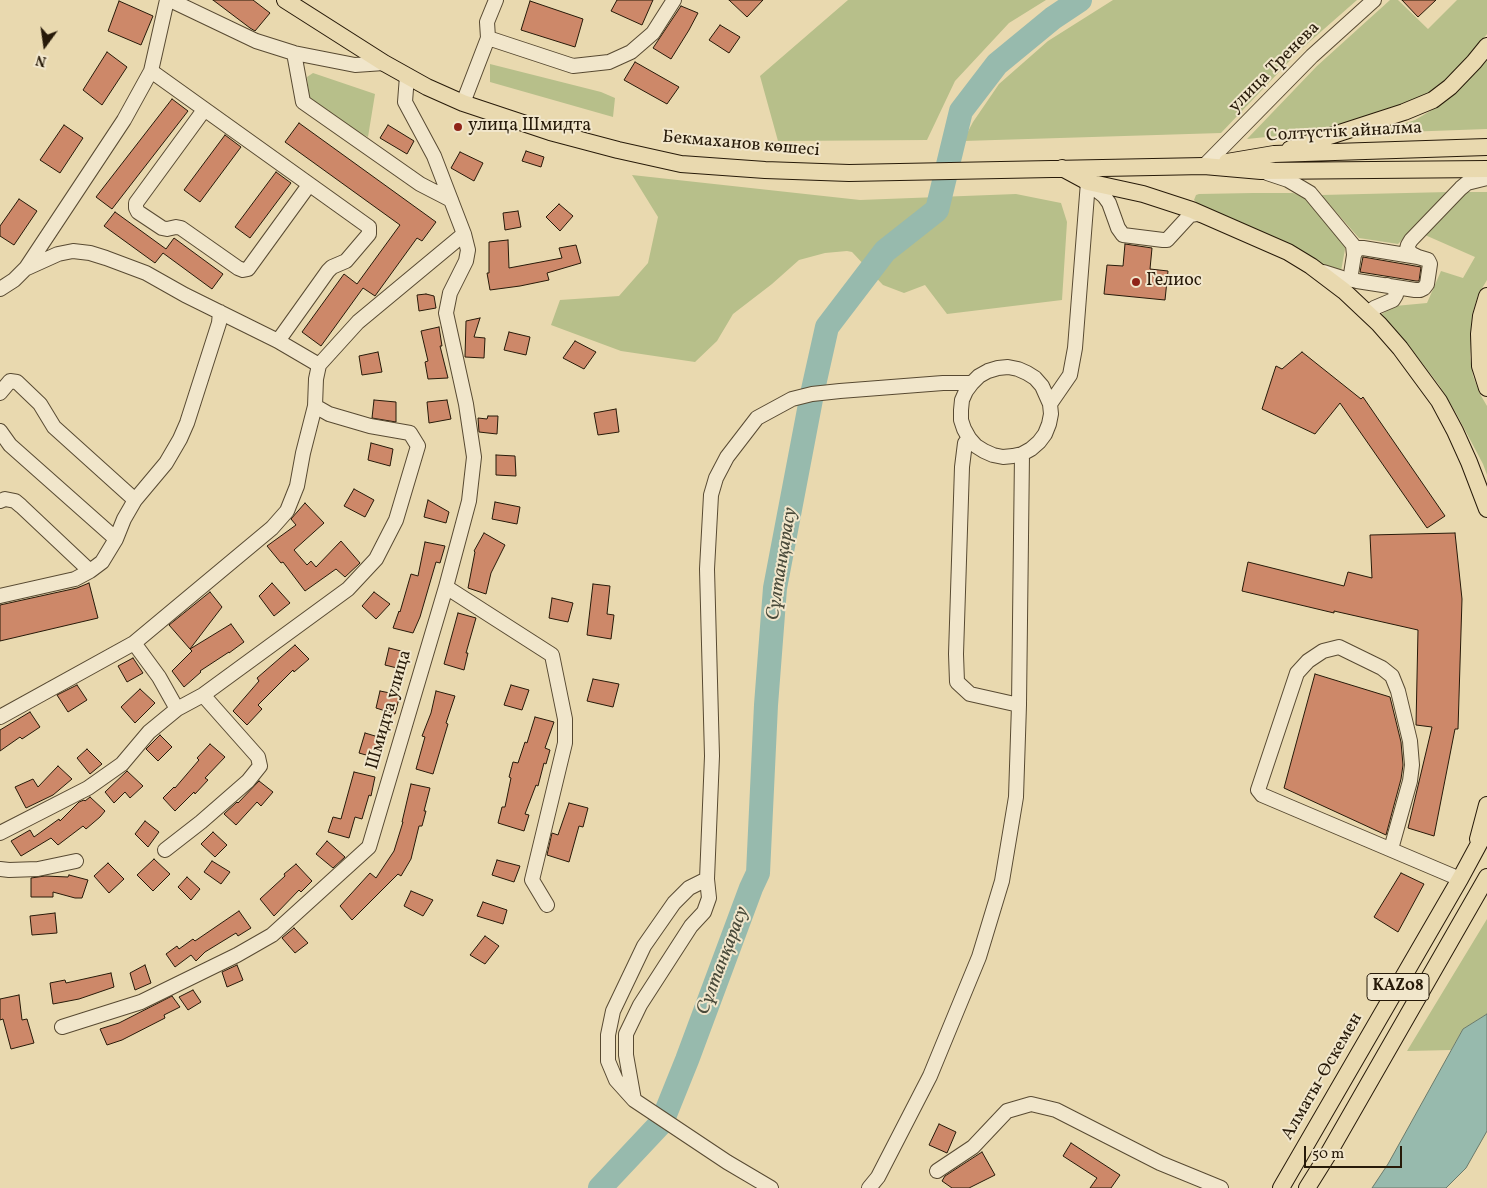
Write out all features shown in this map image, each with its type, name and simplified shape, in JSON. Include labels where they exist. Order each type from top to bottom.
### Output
[{"type":"main road","name":"Бекмаханов көшесі","points":[[285,0],[384,64],[427,87],[463,103],[559,134],[680,164],[849,173],[1062,168],[1090,175]]},
{"type":"main road","points":[[1274,154],[1404,112],[1433,100],[1450,87],[1487,46]]},
{"type":"main road","name":"Солтүстік айналма","points":[[1090,175],[1204,166],[1274,154],[1487,147]]},
{"type":"main road","name":"Солтүстік айналма","points":[[1204,166],[1261,171],[1487,169]]},
{"type":"main road","points":[[1090,175],[1204,215],[1288,252],[1311,266],[1344,291],[1375,320],[1400,348],[1439,401],[1470,462],[1487,509]]},
{"type":"main road","points":[[1487,296],[1481,316],[1479,342],[1480,366],[1487,388]]},
{"type":"main road","points":[[1460,879],[1481,829],[1487,805]]},
{"type":"main road","name":"Алматы-Өскемен","points":[[1281,1188],[1487,829]]},
{"type":"main road","name":"KAZ08","points":[[1307,1188],[1487,877]]},
{"type":"street","points":[[0,289],[14,280],[26,268],[124,120],[151,71],[168,0],[256,41],[294,53],[355,65],[384,64]]},
{"type":"street","points":[[463,103],[488,38],[487,22],[496,0]]},
{"type":"street","points":[[488,38],[573,66],[609,62],[631,52],[652,32],[674,0]]},
{"type":"street","name":"улица Тренева","points":[[1204,166],[1312,56],[1374,0]]},
{"type":"street","points":[[294,53],[303,102],[420,184],[451,200]]},
{"type":"street","points":[[151,71],[369,227],[369,234],[346,261],[332,267],[328,271],[278,342]]},
{"type":"street","points":[[0,717],[134,643],[272,528],[286,511],[297,486],[314,406],[319,365],[358,322],[464,234],[434,156],[405,102],[407,76]]},
{"type":"street","points":[[204,110],[136,204],[138,212],[162,228],[181,228],[243,270],[248,269],[309,185]]},
{"type":"street","points":[[1261,171],[1288,180],[1310,194],[1353,244],[1354,255],[1351,276],[1357,281]]},
{"type":"street","points":[[1090,175],[1109,203],[1123,236],[1167,240],[1190,215],[1204,215]]},
{"type":"street","points":[[1050,404],[1070,375],[1075,348],[1090,175]]},
{"type":"street","points":[[1418,257],[1407,249],[1411,240],[1467,183],[1487,178]]},
{"type":"street","name":"Шмидта улица","points":[[62,1028],[141,1002],[237,955],[272,935],[369,847],[446,587],[469,501],[474,457],[466,404],[446,313],[450,293],[466,261],[468,250],[464,234]]},
{"type":"street","points":[[1311,266],[1333,276],[1415,290],[1424,288],[1428,280],[1430,264],[1428,260],[1363,248],[1356,251],[1354,255]]},
{"type":"street","points":[[26,268],[58,254],[73,251],[90,253],[146,273],[319,365]]},
{"type":"street","points":[[1375,320],[1372,314],[1374,308],[1393,300],[1396,295],[1395,289],[1387,286]]},
{"type":"street","points":[[0,596],[75,579],[90,572],[102,562],[116,539],[124,519],[135,500],[166,462],[180,439],[187,423],[219,323],[220,312]]},
{"type":"street","points":[[998,368],[1018,369],[1035,378],[1042,386],[1050,404],[1051,414],[1045,434],[1035,445],[1022,454],[1008,457],[993,455],[976,446],[969,438],[961,420],[962,400],[966,391],[979,376],[998,368]]},
{"type":"street","points":[[0,393],[10,381],[14,380],[17,382],[40,404],[54,427],[135,500]]},
{"type":"street","points":[[634,1100],[626,1055],[626,1034],[645,997],[691,926],[704,912],[709,898],[707,879],[712,756],[708,559],[711,495],[716,478],[727,457],[757,418],[792,399],[812,394],[840,391],[943,383],[972,383]]},
{"type":"street","points":[[0,833],[88,788],[122,764],[149,732],[177,709],[203,695],[348,589],[376,559],[396,520],[418,446],[410,433],[370,426],[328,414],[314,406]]},
{"type":"street","points":[[0,431],[10,445],[116,539]]},
{"type":"street","points":[[969,438],[965,443],[962,466],[956,654],[957,682],[970,694],[1019,705]]},
{"type":"street","points":[[869,1188],[878,1177],[930,1076],[979,957],[1002,881],[1016,797],[1022,454]]},
{"type":"street","points":[[0,501],[5,499],[15,501],[90,572]]},
{"type":"street","points":[[446,587],[552,655],[565,719],[564,743],[532,880],[546,905]]},
{"type":"street","points":[[134,643],[159,677],[177,709]]},
{"type":"street","points":[[1391,849],[1410,781],[1412,765],[1410,741],[1398,691],[1392,676],[1382,668],[1339,647],[1323,651],[1308,661],[1297,673],[1258,790],[1262,795],[1460,879]]},
{"type":"street","points":[[166,850],[248,781],[260,766],[258,757],[203,695]]},
{"type":"street","points":[[0,869],[38,869],[76,861]]},
{"type":"street","points":[[707,879],[689,888],[674,903],[644,946],[613,1012],[608,1035],[608,1061],[616,1080],[634,1100],[727,1162],[771,1188]]},
{"type":"street","points":[[937,1171],[973,1147],[1007,1111],[1031,1104],[1056,1110],[1160,1163],[1221,1188]]},
{"type":"green space","points":[[848,0],[1046,0],[1009,23],[955,81],[927,140],[778,141],[760,76]]},
{"type":"green space","points":[[1113,0],[1357,0],[1299,51],[1221,133],[963,141],[973,122],[999,84],[1048,41]]},
{"type":"green space","points":[[1390,0],[1398,0],[1428,29],[1457,0],[1487,0],[1487,34],[1448,80],[1434,91],[1418,99],[1336,127],[1247,139],[1317,66]]},
{"type":"green space","points":[[1487,56],[1487,129],[1376,133],[1415,120],[1442,104]]},
{"type":"green space","points":[[490,64],[601,92],[615,98],[613,117],[490,82]]},
{"type":"green space","points":[[313,73],[375,94],[368,137],[340,123],[310,102],[307,77]]},
{"type":"green space","points":[[632,175],[860,200],[1016,194],[1061,203],[1067,222],[1062,300],[947,314],[925,285],[904,293],[883,285],[852,252],[825,253],[799,260],[733,314],[717,341],[695,362],[621,351],[551,325],[560,300],[619,296],[648,263],[658,217]]},
{"type":"green space","points":[[1449,192],[1398,244],[1359,238],[1321,195]]},
{"type":"green space","points":[[1467,192],[1487,192],[1487,280],[1478,295],[1472,315],[1470,357],[1473,376],[1487,406],[1487,475],[1456,413],[1439,385],[1409,346],[1380,315],[1395,306],[1427,303],[1441,271],[1463,278],[1475,257],[1425,235]]},
{"type":"green space","points":[[1293,193],[1306,198],[1346,244],[1341,271],[1326,268],[1276,238],[1200,206],[1194,200],[1196,195],[1199,194]]},
{"type":"green space","points":[[1487,919],[1487,1014],[1463,1029],[1451,1050],[1407,1051]]},
{"type":"shaded area","points":[[1487,1014],[1487,1131],[1466,1168],[1446,1188],[1372,1188],[1388,1164],[1463,1029]]},
{"type":"building","points":[[213,0],[253,0],[270,13],[255,31]]},
{"type":"building","points":[[617,0],[653,0],[642,25],[611,11]]},
{"type":"building","points":[[729,0],[763,0],[747,17]]},
{"type":"building","points":[[1402,0],[1436,0],[1418,17]]},
{"type":"building","points":[[119,1],[153,16],[141,45],[108,31]]},
{"type":"building","points":[[530,1],[583,19],[575,47],[521,30]]},
{"type":"building","points":[[681,6],[698,13],[671,59],[653,48]]},
{"type":"building","points":[[720,25],[740,37],[729,53],[709,40]]},
{"type":"building","points":[[107,52],[127,67],[102,105],[83,90]]},
{"type":"building","points":[[635,62],[679,87],[667,104],[624,80]]},
{"type":"building","points":[[172,99],[188,111],[112,209],[96,197]]},
{"type":"building","points":[[299,123],[436,222],[422,241],[417,238],[375,296],[363,288],[321,346],[302,332],[344,274],[357,284],[400,225],[285,142]]},
{"type":"building","points":[[64,125],[83,138],[60,173],[40,160]]},
{"type":"building","points":[[388,125],[414,141],[407,154],[380,138]]},
{"type":"building","points":[[225,135],[241,147],[200,202],[184,190]]},
{"type":"building","points":[[526,151],[544,157],[541,167],[522,161]]},
{"type":"building","points":[[460,152],[483,163],[474,181],[451,168]]},
{"type":"building","points":[[276,172],[291,183],[250,238],[235,227]]},
{"type":"building","points":[[19,199],[37,211],[14,245],[0,236],[0,226]]},
{"type":"building","points":[[559,204],[573,216],[560,231],[546,217]]},
{"type":"building","points":[[518,211],[521,227],[505,230],[503,213]]},
{"type":"building","points":[[115,212],[166,249],[174,238],[223,274],[212,289],[163,253],[155,263],[104,226]]},
{"type":"building","points":[[508,240],[509,268],[562,258],[559,248],[576,245],[581,263],[547,273],[549,280],[490,290],[487,273],[489,273],[489,242]]},
{"type":"building","name":"Гелиос","points":[[1125,244],[1152,248],[1150,269],[1168,271],[1165,300],[1104,294],[1107,265],[1123,266]]},
{"type":"building","points":[[1363,257],[1421,267],[1419,281],[1360,272]]},
{"type":"building","points":[[426,294],[434,296],[436,308],[419,311],[417,295]]},
{"type":"building","points":[[480,318],[474,337],[485,338],[484,358],[465,357],[466,321]]},
{"type":"building","points":[[439,327],[442,346],[440,346],[448,378],[428,379],[425,362],[428,361],[421,331]]},
{"type":"building","points":[[509,332],[530,337],[526,355],[504,350]]},
{"type":"building","points":[[575,341],[596,352],[584,369],[563,358]]},
{"type":"building","points":[[378,352],[382,372],[362,375],[359,356]]},
{"type":"building","points":[[1302,352],[1361,399],[1363,397],[1445,516],[1427,528],[1340,403],[1315,434],[1262,409],[1276,366],[1282,369]]},
{"type":"building","points":[[374,400],[396,402],[396,422],[372,418]]},
{"type":"building","points":[[447,400],[451,419],[429,423],[427,402]]},
{"type":"building","points":[[616,409],[619,432],[598,435],[594,413]]},
{"type":"building","points":[[488,416],[498,416],[497,434],[479,432],[478,418],[487,419]]},
{"type":"building","points":[[371,443],[393,449],[390,466],[368,460]]},
{"type":"building","points":[[496,455],[515,456],[516,476],[496,475]]},
{"type":"building","points":[[354,489],[374,500],[365,517],[344,506]]},
{"type":"building","points":[[428,500],[449,512],[446,523],[424,517]]},
{"type":"building","points":[[495,502],[520,507],[517,524],[492,519]]},
{"type":"building","points":[[305,503],[324,523],[294,550],[307,565],[311,561],[316,567],[341,541],[360,563],[345,577],[336,569],[305,591],[283,562],[281,563],[267,546],[296,525],[291,519]]},
{"type":"building","points":[[484,533],[505,545],[491,573],[486,594],[468,588],[474,551]]},
{"type":"building","points":[[1455,533],[1462,599],[1458,729],[1455,729],[1434,836],[1408,828],[1432,727],[1416,725],[1418,630],[1334,611],[1334,613],[1242,591],[1248,562],[1344,586],[1348,572],[1372,578],[1370,535]]},
{"type":"building","points":[[425,542],[445,546],[440,563],[436,562],[420,617],[413,633],[393,628],[400,612],[411,574],[418,576]]},
{"type":"building","points":[[89,583],[98,618],[0,641],[0,605],[77,588]]},
{"type":"building","points":[[272,583],[290,603],[274,616],[259,596]]},
{"type":"building","points":[[593,584],[610,586],[607,614],[614,615],[611,639],[587,635]]},
{"type":"building","points":[[210,592],[222,607],[190,649],[169,625]]},
{"type":"building","points":[[374,592],[390,604],[376,619],[362,606]]},
{"type":"building","points":[[552,598],[573,603],[568,622],[549,618]]},
{"type":"building","points":[[458,613],[476,618],[466,653],[468,653],[464,670],[444,664]]},
{"type":"building","points":[[231,624],[244,642],[200,671],[184,687],[172,671],[192,651],[190,649]]},
{"type":"building","points":[[295,645],[309,659],[294,672],[293,670],[258,705],[262,709],[247,725],[233,711],[259,681],[257,678]]},
{"type":"building","points":[[389,648],[409,653],[405,670],[385,665]]},
{"type":"building","points":[[133,658],[143,673],[127,682],[118,666]]},
{"type":"building","points":[[1315,674],[1390,697],[1401,742],[1403,765],[1386,835],[1284,788]]},
{"type":"building","points":[[593,679],[619,684],[613,707],[587,701]]},
{"type":"building","points":[[77,685],[87,700],[68,712],[57,695]]},
{"type":"building","points":[[511,685],[529,690],[522,710],[504,705]]},
{"type":"building","points":[[140,689],[155,703],[135,723],[121,707]]},
{"type":"building","points":[[380,691],[400,695],[395,714],[376,708]]},
{"type":"building","points":[[436,691],[455,696],[433,774],[416,769],[425,737],[422,736],[431,713]]},
{"type":"building","points":[[30,712],[40,727],[22,739],[20,737],[0,751],[0,730]]},
{"type":"building","points":[[535,717],[554,722],[545,748],[550,750],[546,764],[544,763],[538,786],[536,785],[525,814],[529,815],[524,831],[498,823],[502,807],[505,807],[513,762],[518,763],[525,742],[527,743]]},
{"type":"building","points":[[365,733],[385,739],[380,759],[359,753]]},
{"type":"building","points":[[160,735],[172,747],[158,761],[146,749]]},
{"type":"building","points":[[210,744],[225,757],[205,778],[208,780],[175,811],[163,798],[175,788]]},
{"type":"building","points":[[87,749],[102,764],[90,774],[77,758]]},
{"type":"building","points":[[58,766],[72,779],[53,795],[26,808],[15,787],[33,779],[38,787]]},
{"type":"building","points":[[127,771],[143,786],[130,798],[125,792],[114,803],[105,792]]},
{"type":"building","points":[[354,772],[375,777],[371,796],[369,795],[362,819],[355,817],[349,838],[328,832],[333,817],[341,819]]},
{"type":"building","points":[[259,781],[273,792],[261,806],[257,802],[236,825],[224,814],[238,803]]},
{"type":"building","points":[[411,784],[430,788],[422,826],[419,826],[411,859],[401,876],[398,874],[352,920],[340,906],[370,873],[376,878],[394,851],[403,822]]},
{"type":"building","points":[[90,797],[105,811],[86,829],[83,826],[58,845],[51,838],[21,856],[11,841],[30,830],[34,837],[59,819],[60,821],[79,802],[85,801]]},
{"type":"building","points":[[569,803],[588,808],[583,827],[579,826],[569,862],[547,855],[552,833],[558,835]]},
{"type":"building","points":[[145,821],[159,832],[148,847],[135,834]]},
{"type":"building","points":[[213,832],[227,845],[215,857],[201,844]]},
{"type":"building","points":[[327,841],[345,857],[333,868],[316,854]]},
{"type":"building","points":[[154,859],[170,874],[153,891],[137,875]]},
{"type":"building","points":[[497,860],[520,866],[514,882],[492,875]]},
{"type":"building","points":[[212,861],[230,872],[221,884],[204,872]]},
{"type":"building","points":[[108,863],[124,879],[109,893],[94,876]]},
{"type":"building","points":[[296,864],[312,881],[301,892],[299,890],[274,916],[260,899]]},
{"type":"building","points":[[1401,873],[1424,884],[1398,932],[1374,917]]},
{"type":"building","points":[[69,875],[88,880],[82,898],[53,892],[53,897],[31,897],[31,878],[45,876],[68,877]]},
{"type":"building","points":[[187,877],[200,889],[191,900],[178,887]]},
{"type":"building","points":[[411,891],[433,900],[423,916],[404,906]]},
{"type":"building","points":[[483,902],[507,910],[503,924],[477,916]]},
{"type":"building","points":[[239,911],[251,928],[238,936],[236,933],[205,952],[196,961],[191,955],[175,967],[166,954],[177,946],[179,949],[193,939],[195,941]]},
{"type":"building","points":[[55,913],[57,933],[32,935],[30,916]]},
{"type":"building","points":[[294,928],[308,943],[295,953],[282,938]]},
{"type":"building","points":[[485,936],[499,946],[485,964],[470,955]]},
{"type":"building","points":[[145,965],[151,983],[135,990],[130,973]]},
{"type":"building","points":[[237,965],[243,980],[227,987],[222,972]]},
{"type":"building","points":[[111,973],[114,987],[79,999],[53,1004],[50,983],[65,980],[66,983]]},
{"type":"building","points":[[193,990],[201,1002],[188,1010],[179,997]]},
{"type":"building","points":[[19,995],[22,1020],[27,1019],[34,1043],[11,1049],[3,1019],[0,1020],[0,999]]},
{"type":"building","points":[[172,996],[180,1007],[164,1015],[165,1018],[122,1040],[107,1045],[100,1029],[119,1023]]},
{"type":"building","points":[[939,1124],[956,1132],[947,1153],[929,1145]]},
{"type":"building","points":[[1071,1143],[1120,1175],[1111,1188],[1090,1188],[1097,1178],[1063,1156]]},
{"type":"building","points":[[982,1152],[995,1175],[969,1188],[952,1188],[942,1181],[945,1176]]},
{"type":"waterway","name":"Сұлтанқарасу","points":[[600,1188],[662,1122],[758,873],[766,705],[775,588],[812,394],[827,327],[885,251],[937,210],[961,111],[997,64],[1053,18],[1080,0]]},
{"type":"place","name":"улица Шмидта","points":[[458,127]]},
{"type":"place","name":"Гелиос","points":[[1136,282]]}]
